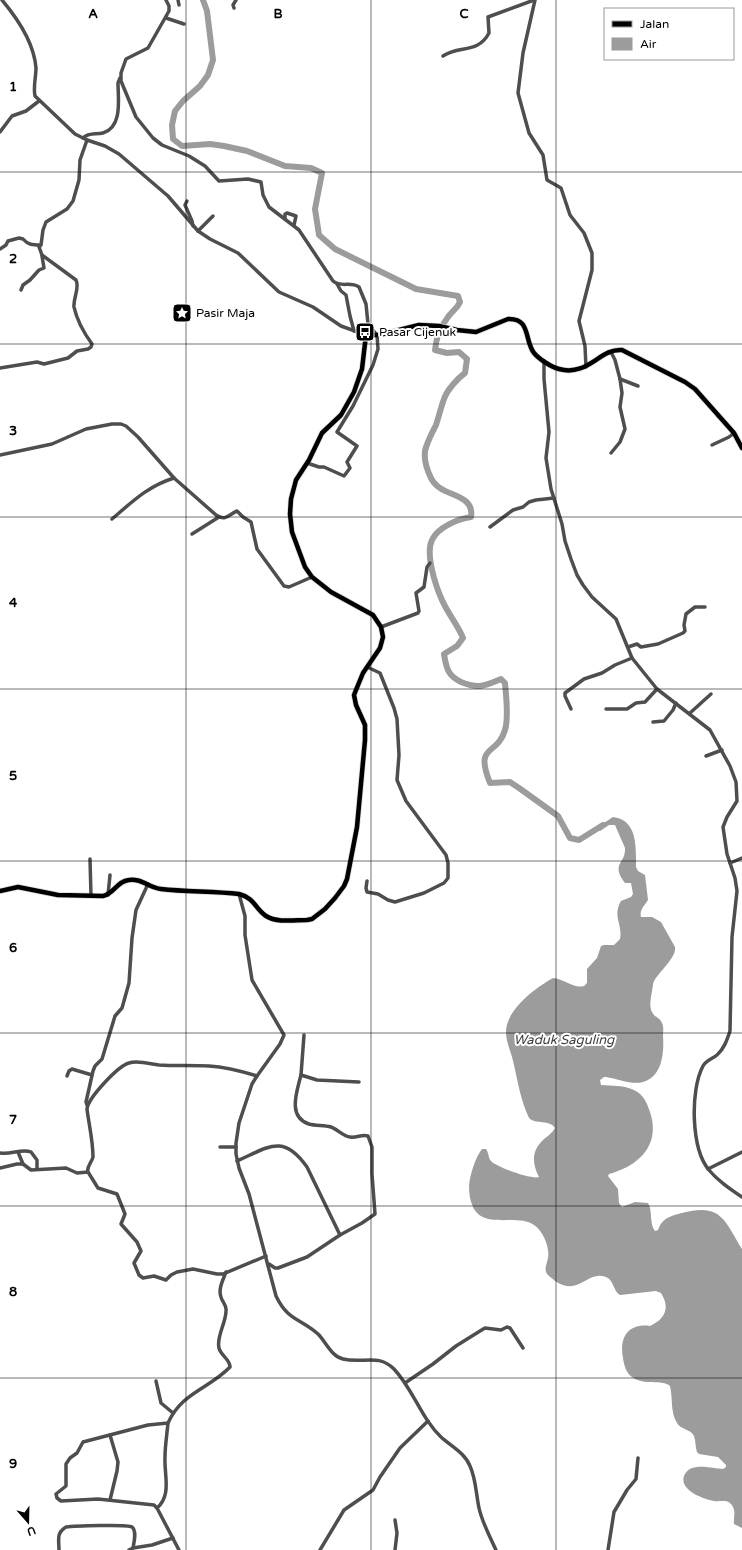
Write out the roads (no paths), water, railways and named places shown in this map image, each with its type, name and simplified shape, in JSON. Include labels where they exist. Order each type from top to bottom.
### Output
[{"type":"main road","points":[[0,891],[10,888],[18,888],[48,894],[91,896],[108,895],[119,883],[127,880],[134,880],[160,889],[239,894],[248,897],[263,914],[273,919],[308,920],[312,919],[325,909],[344,886],[357,827],[365,740],[365,725],[356,705],[354,695],[367,667],[382,644],[383,637],[381,626],[373,615],[331,592],[312,576],[305,567],[292,532],[290,514],[294,484],[307,463],[322,433],[337,420],[354,392],[362,369],[366,335],[377,335],[411,326],[439,326],[476,332],[508,319],[516,320],[526,328],[530,346],[535,354],[552,366],[568,371],[576,371],[586,367],[611,352],[617,350],[625,351],[685,382],[704,397],[734,433],[742,448]]},
{"type":"street","points":[[2,0],[17,20],[30,44],[36,68],[34,93],[39,101],[69,129],[83,138],[105,146],[119,154],[168,196],[198,232],[238,253],[279,292],[313,307],[341,326],[366,335]]},
{"type":"street","points":[[5,4],[9,0]]},
{"type":"street","points":[[83,138],[93,133],[104,132],[112,126],[118,111],[118,83],[126,59],[148,48],[166,18],[169,10],[166,0]]},
{"type":"street","points":[[178,0],[179,5]]},
{"type":"street","points":[[234,8],[236,0]]},
{"type":"street","points":[[443,56],[452,51],[478,46],[489,33],[488,17],[534,0]]},
{"type":"street","points":[[534,0],[523,53],[518,87],[519,98],[530,135],[543,155],[547,180],[561,188],[570,215],[584,233],[590,247],[592,270],[579,321],[585,346],[586,367]]},
{"type":"street","points":[[166,18],[184,24]]},
{"type":"street","points":[[120,77],[136,117],[153,138],[162,145],[185,154],[205,166],[219,181],[248,179],[260,182],[263,196],[269,207],[294,225],[333,281],[337,284],[341,291],[346,294],[354,331]]},
{"type":"street","points":[[0,132],[12,116],[25,112],[39,101]]},
{"type":"street","points":[[21,290],[23,285],[39,270],[44,268],[39,247],[42,245],[43,230],[46,222],[67,209],[73,201],[79,180],[80,160],[87,140]]},
{"type":"street","points":[[187,201],[184,205],[193,226]]},
{"type":"street","points":[[285,219],[285,213],[295,215],[297,217],[294,225]]},
{"type":"street","points":[[198,232],[214,216]]},
{"type":"street","points":[[0,249],[6,245],[8,241],[19,238],[31,244],[42,245]]},
{"type":"street","points":[[0,368],[37,362],[44,364],[68,358],[77,351],[89,349],[92,346],[81,328],[74,307],[78,285],[76,280],[42,255]]},
{"type":"street","points":[[307,463],[324,467],[344,476],[350,468],[347,462],[357,446],[337,432],[354,406],[373,365],[378,349],[377,335],[368,324],[366,304],[359,287],[352,284],[337,284]]},
{"type":"street","points":[[611,352],[615,360],[620,379],[622,393],[620,407],[625,429],[620,442],[611,453]]},
{"type":"street","points":[[544,361],[549,432],[546,458],[565,541],[577,575],[592,597],[616,619],[632,658],[657,689],[690,713],[710,730],[722,750],[740,795],[726,817],[724,825],[730,863],[735,878],[737,891],[732,937],[730,1031],[726,1044],[720,1052],[704,1064],[697,1082],[695,1116],[699,1151],[708,1169],[726,1187],[742,1198]]},
{"type":"street","points":[[620,379],[638,386]]},
{"type":"street","points":[[0,455],[52,444],[86,429],[112,424],[121,424],[126,426],[138,436],[174,478],[219,517],[225,518],[237,511],[251,522],[257,549],[274,574],[286,587],[312,576]]},
{"type":"street","points":[[712,445],[734,433]]},
{"type":"street","points":[[112,519],[147,489],[174,478]]},
{"type":"street","points":[[490,527],[513,510],[523,508],[529,502],[554,498]]},
{"type":"street","points":[[192,534],[219,517]]},
{"type":"street","points":[[381,626],[415,615],[419,612],[416,592],[424,587],[427,566],[430,563]]},
{"type":"street","points":[[628,647],[637,644],[641,647],[658,644],[684,633],[686,614],[695,607],[705,607]]},
{"type":"street","points":[[571,709],[565,696],[567,692],[584,679],[602,673],[615,665],[632,658]]},
{"type":"street","points":[[367,667],[380,673],[394,708],[398,741],[397,777],[401,790],[410,806],[438,842],[446,855],[448,863],[448,878],[444,883],[395,902],[378,894],[368,892],[366,888],[367,881]]},
{"type":"street","points":[[606,709],[626,709],[636,704],[645,702],[657,689]]},
{"type":"street","points":[[690,713],[711,694]]},
{"type":"street","points":[[653,722],[664,721],[673,710],[676,703]]},
{"type":"street","points":[[706,756],[722,750]]},
{"type":"street","points":[[730,863],[742,858]]},
{"type":"street","points":[[90,859],[91,896]]},
{"type":"street","points":[[108,895],[110,876]]},
{"type":"street","points":[[148,884],[136,910],[132,938],[129,983],[122,1008],[116,1016],[102,1058],[94,1066],[86,1102],[93,1155],[92,1161],[88,1167],[88,1172],[98,1188],[116,1193],[125,1214],[121,1224],[137,1242],[141,1251],[134,1263],[139,1275],[143,1278],[154,1276],[165,1280],[177,1272],[193,1269],[217,1274],[226,1272],[266,1256]]},
{"type":"street","points":[[239,894],[245,916],[245,935],[252,980],[284,1035],[280,1044],[257,1076],[248,1094],[239,1123],[236,1147],[237,1161],[249,1194],[276,1296],[281,1305],[290,1315],[317,1334],[335,1355],[343,1359],[382,1360],[395,1370],[405,1383],[428,1422],[440,1436],[466,1458],[469,1463],[475,1481],[479,1508],[496,1550]]},
{"type":"street","points":[[268,1264],[275,1268],[294,1263],[319,1250],[340,1235],[362,1224],[376,1212],[373,1187],[371,1141],[367,1136],[350,1138],[333,1128],[311,1125],[297,1115],[295,1107],[301,1075],[304,1034]]},
{"type":"street","points":[[87,1105],[97,1090],[129,1062],[210,1066],[226,1068],[257,1076]]},
{"type":"street","points":[[66,1076],[69,1070],[92,1075]]},
{"type":"street","points":[[301,1075],[316,1080],[359,1082]]},
{"type":"street","points":[[237,1161],[272,1145],[279,1145],[291,1149],[307,1167],[340,1235]]},
{"type":"street","points":[[220,1147],[236,1147]]},
{"type":"street","points":[[0,1153],[10,1154],[24,1150],[31,1152],[37,1160],[37,1170]]},
{"type":"street","points":[[18,1152],[22,1164],[30,1170],[62,1167],[72,1169],[77,1173],[88,1172]]},
{"type":"street","points":[[708,1169],[742,1152]]},
{"type":"street","points":[[0,1168],[22,1164]]},
{"type":"street","points":[[157,1508],[162,1504],[166,1488],[165,1458],[168,1423],[173,1413],[185,1399],[230,1367],[229,1362],[220,1352],[218,1346],[226,1313],[226,1306],[220,1292],[226,1272]]},
{"type":"street","points":[[405,1383],[456,1346],[483,1329],[501,1330],[507,1327],[510,1328],[523,1348]]},
{"type":"street","points":[[156,1381],[161,1403],[173,1413]]},
{"type":"street","points":[[320,1550],[344,1510],[350,1504],[373,1490],[400,1448],[428,1422]]},
{"type":"street","points":[[168,1423],[148,1425],[84,1441],[75,1455],[66,1463],[66,1486],[57,1492],[56,1496],[58,1500],[61,1501],[88,1499],[152,1504],[157,1508],[180,1550]]},
{"type":"street","points":[[110,1435],[118,1462],[110,1500]]},
{"type":"street","points":[[608,1550],[614,1512],[627,1490],[637,1478],[638,1458]]},
{"type":"street","points":[[395,1520],[397,1533],[395,1550]]},
{"type":"street","points":[[59,1550],[59,1535],[66,1527],[130,1525],[134,1532],[131,1549],[152,1545],[173,1538]]},
{"type":"street","points":[[152,1545],[154,1550]]},
{"type":"water","name":"Waduk Saguling","points":[[613,817],[621,819],[627,823],[631,829],[634,836],[636,867],[638,871],[645,875],[648,900],[642,910],[641,917],[652,917],[661,922],[675,947],[675,952],[654,981],[651,997],[650,1005],[652,1012],[663,1024],[663,1049],[661,1063],[655,1075],[650,1079],[639,1083],[606,1077],[600,1080],[601,1085],[626,1087],[640,1094],[648,1105],[653,1124],[650,1144],[645,1152],[630,1166],[609,1174],[608,1176],[618,1189],[619,1203],[622,1207],[635,1202],[648,1203],[652,1225],[655,1231],[658,1230],[661,1223],[668,1217],[692,1211],[712,1211],[719,1215],[730,1228],[742,1249],[742,1528],[734,1524],[734,1509],[729,1502],[714,1501],[698,1496],[688,1490],[685,1486],[683,1481],[687,1471],[696,1467],[723,1469],[726,1465],[718,1457],[699,1454],[697,1452],[693,1434],[681,1427],[675,1419],[672,1410],[670,1386],[662,1383],[637,1380],[627,1371],[623,1361],[622,1344],[627,1333],[636,1327],[650,1326],[660,1320],[663,1316],[666,1308],[664,1298],[661,1293],[656,1291],[620,1295],[609,1278],[599,1276],[593,1277],[577,1285],[570,1286],[563,1285],[555,1281],[546,1271],[548,1258],[547,1244],[543,1235],[534,1225],[519,1220],[493,1220],[485,1218],[478,1214],[473,1207],[470,1197],[469,1186],[472,1172],[477,1157],[482,1149],[486,1149],[489,1158],[494,1164],[522,1175],[539,1177],[534,1162],[535,1153],[544,1139],[555,1128],[552,1125],[532,1120],[526,1112],[507,1040],[507,1024],[516,1008],[523,1000],[553,978],[576,986],[584,986],[587,983],[587,969],[597,958],[601,946],[614,945],[620,939],[621,934],[617,911],[618,906],[621,901],[631,897],[633,894],[631,883],[625,883],[619,871],[620,864],[625,853],[625,848],[615,825],[609,825],[600,831],[596,828]]},
{"type":"waterway","points":[[203,0],[207,11],[213,60],[208,75],[200,86],[183,101],[175,111],[172,125],[173,139],[182,146],[210,144],[224,146],[247,151],[285,166],[311,168],[322,173],[315,209],[319,235],[335,249],[416,289],[458,296],[460,302],[443,324],[435,350],[447,353],[459,352],[467,359],[465,373],[453,384],[445,396],[436,425],[425,451],[425,461],[428,472],[435,484],[468,503],[471,509],[471,517],[449,524],[439,531],[435,535],[430,546],[432,570],[437,587],[444,605],[463,638],[457,646],[444,654],[446,666],[453,677],[467,684],[481,686],[501,679],[505,683],[507,713],[505,730],[497,744],[488,752],[484,762],[490,783],[510,782],[519,788],[558,816],[570,838],[579,840],[603,825]]},
{"type":"place","name":"Pasir Maja","points":[[182,313]]},
{"type":"place","name":"Pasar Cijenuk","points":[[365,332]]}]
